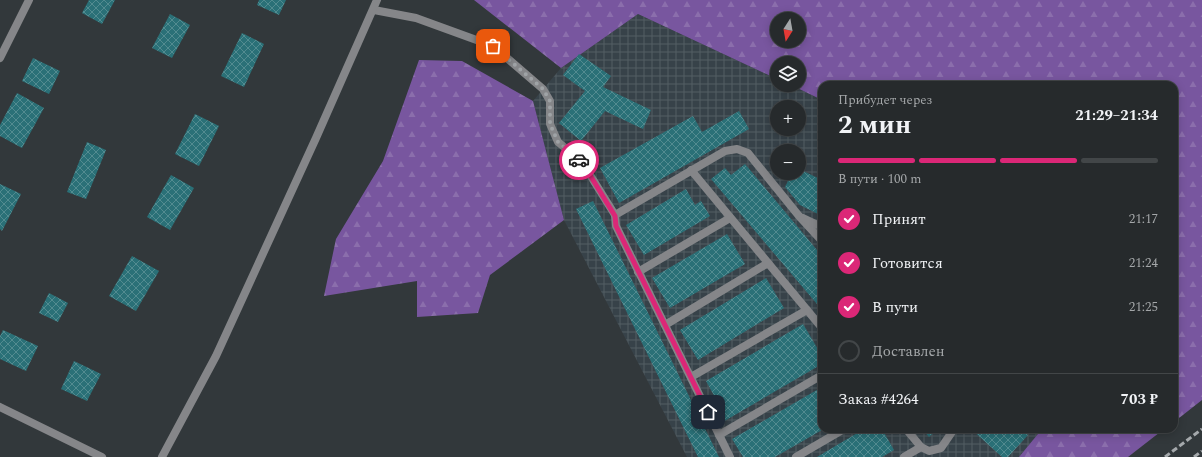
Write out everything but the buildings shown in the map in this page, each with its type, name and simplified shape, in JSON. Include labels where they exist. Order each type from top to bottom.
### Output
[{"type":"street","points":[[0,58],[29,0]]},
{"type":"street","points":[[162,457],[216,356],[374,10],[377,0]]},
{"type":"street","points":[[374,10],[416,18],[493,46],[543,89],[550,101],[550,124],[558,142],[582,162],[615,216],[616,226],[730,457]]},
{"type":"street","points":[[615,216],[725,151],[737,149],[748,153],[799,216],[818,237]]},
{"type":"street","points":[[691,170],[818,323]]},
{"type":"street","points":[[799,216],[818,225]]},
{"type":"street","points":[[638,272],[730,218]]},
{"type":"street","points":[[665,325],[768,263]]},
{"type":"street","points":[[691,378],[807,310]]},
{"type":"street","points":[[719,436],[818,377]]},
{"type":"street","points":[[0,407],[102,457]]},
{"type":"street","points":[[796,457],[837,433]]},
{"type":"street","points":[[909,433],[921,447],[929,451],[941,448],[951,433]]},
{"type":"street","points":[[904,457],[921,447]]},
{"type":"shaded area","points":[[638,14],[770,76],[770,92],[805,92],[818,98],[818,433],[1039,433],[1019,457],[687,457],[564,220],[533,101],[561,68]]},
{"type":"green space","points":[[474,0],[1202,0],[1202,400],[1178,419],[1178,81],[818,81],[818,98],[805,92],[806,56],[770,56],[770,76],[638,14],[561,68]]},
{"type":"green space","points":[[419,60],[462,61],[533,101],[564,220],[490,275],[478,313],[417,317],[417,281],[324,296],[336,239],[383,161]]},
{"type":"green space","points":[[1039,433],[1159,433],[1128,457],[1019,457]]},
{"type":"railway","points":[[1165,457],[1202,429]]},
{"type":"railway","points":[[1194,457],[1202,451]]},
{"type":"way so far","points":[[493,46],[543,89],[550,101],[550,124],[558,142],[579,160]]},
{"type":"route","points":[[579,160],[582,162],[615,216],[616,226],[708,412]]}]
